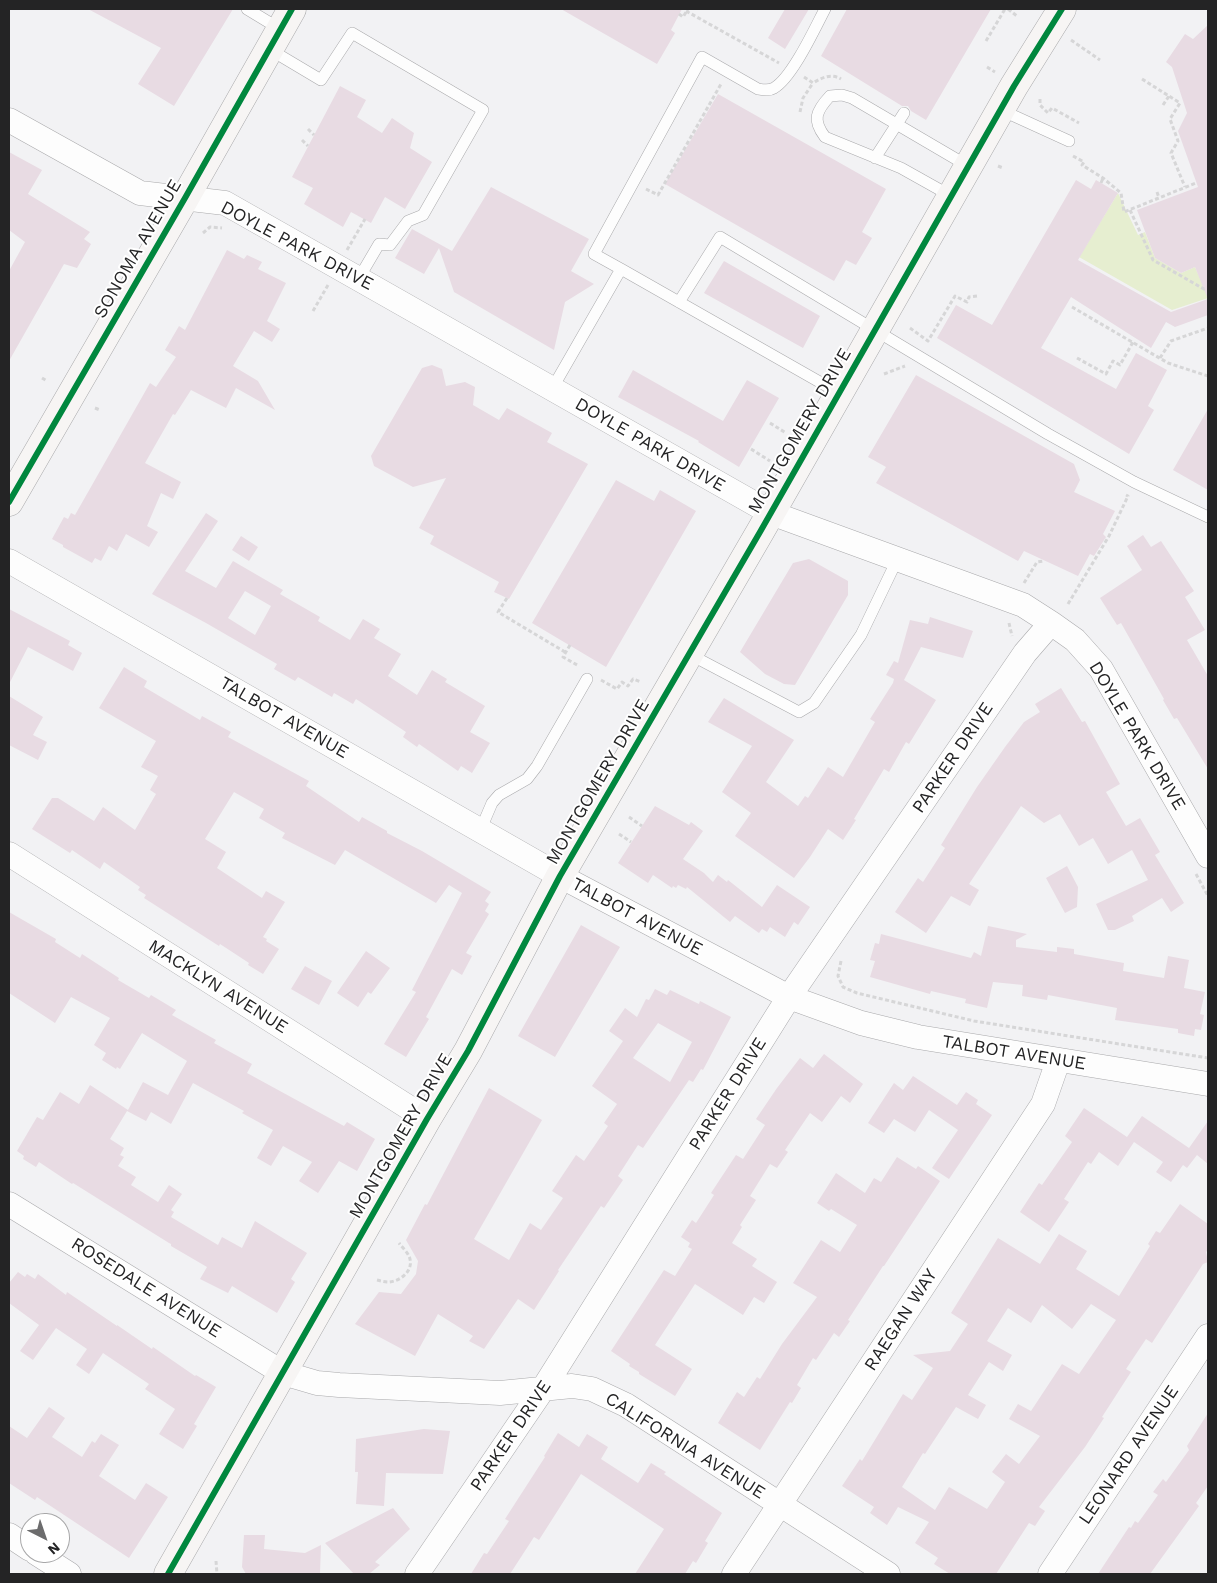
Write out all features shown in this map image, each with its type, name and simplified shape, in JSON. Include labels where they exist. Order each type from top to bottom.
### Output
[{"type":"main road","name":"MONTGOMERY DRIVE","points":[[168,1574],[427,1119],[468,1051],[560,876],[771,513],[968,166],[1062,9]]},
{"type":"main road","name":"SONOMA AVENUE","points":[[9,502],[185,198],[280,29]]},
{"type":"street","name":"DOYLE PARK DRIVE","points":[[9,120],[140,193],[225,202],[771,513],[1023,605],[1075,640],[1101,669],[1200,862]]},
{"type":"street","name":"TALBOT AVENUE","points":[[9,561],[560,876],[789,997],[861,1023],[918,1037],[1208,1084]]},
{"type":"street","name":"PARKER DRIVE","points":[[417,1574],[543,1389],[789,997],[1025,653],[1051,623]]},
{"type":"street","name":"MACKLYN AVENUE","points":[[9,854],[427,1119]]},
{"type":"street","name":"RAEGAN WAY","points":[[734,1574],[1042,1104],[1058,1061]]},
{"type":"street","name":"ROSEDALE AVENUE","points":[[9,1204],[283,1373]]},
{"type":"street","name":"LEONARD AVENUE","points":[[1050,1574],[1208,1336]]},
{"type":"street","name":"CALIFORNIA AVENUE","points":[[283,1373],[317,1383],[339,1385],[500,1393],[572,1386],[592,1389],[626,1405],[888,1574]]},
{"type":"street","points":[[9,1535],[20,1542]]},
{"type":"street","points":[[52,1563],[69,1574]]},
{"type":"lane","points":[[247,9],[280,29],[321,80],[352,33],[483,110],[423,215],[408,221],[390,245],[379,244],[359,278]]},
{"type":"lane","points":[[825,9],[782,82],[768,91],[758,89],[702,57],[594,254],[839,393]]},
{"type":"lane","points":[[951,196],[901,168],[825,137],[818,127],[817,114],[822,105],[830,96],[842,95],[852,98],[968,166]]},
{"type":"lane","points":[[1001,110],[1069,141]]},
{"type":"lane","points":[[875,158],[904,114]]},
{"type":"lane","points":[[679,302],[720,237],[1048,434],[1126,478],[1208,518]]},
{"type":"lane","points":[[552,389],[621,269]]},
{"type":"lane","points":[[689,654],[798,712],[814,703],[861,635],[897,560]]},
{"type":"lane","points":[[480,831],[489,810],[499,795],[527,779],[537,766],[587,679]]},
{"type":"path","points":[[986,41],[1006,9],[1017,16]]},
{"type":"path","points":[[679,14],[683,17],[687,10],[780,64]]},
{"type":"path","points":[[1071,40],[1100,60]]},
{"type":"path","points":[[987,66],[998,74]]},
{"type":"path","points":[[1142,79],[1180,104],[1170,119],[1178,141],[1171,153],[1186,187]]},
{"type":"path","points":[[641,195],[645,188],[658,195],[722,83]]},
{"type":"path","points":[[1163,105],[1169,96]]},
{"type":"path","points":[[1040,99],[1040,105],[1048,112],[1052,108],[1079,124]]},
{"type":"path","points":[[308,129],[314,135]]},
{"type":"path","points":[[302,140],[308,146]]},
{"type":"path","points":[[1070,158],[1073,156],[1084,162],[1082,165],[1122,193],[1124,212],[1196,183]]},
{"type":"path","points":[[998,166],[1003,168]]},
{"type":"path","points":[[1101,183],[1103,178]]},
{"type":"path","points":[[1158,192],[1159,198]]},
{"type":"path","points":[[1130,210],[1153,260],[1204,289],[1208,288]]},
{"type":"path","points":[[347,250],[365,219]]},
{"type":"path","points":[[202,233],[210,228],[224,228]]},
{"type":"path","points":[[313,311],[328,284]]},
{"type":"path","points":[[910,328],[928,341],[955,296],[967,302],[969,297],[978,296]]},
{"type":"path","points":[[1072,307],[1168,363],[1208,376]]},
{"type":"path","points":[[1160,358],[1171,341],[1208,328]]},
{"type":"path","points":[[1077,358],[1106,374],[1113,361],[1120,365],[1133,342]]},
{"type":"path","points":[[884,374],[906,366]]},
{"type":"path","points":[[42,378],[47,380]]},
{"type":"path","points":[[95,408],[100,410]]},
{"type":"path","points":[[770,423],[786,433]]},
{"type":"path","points":[[751,449],[770,460]]},
{"type":"path","points":[[1068,604],[1109,536],[1128,496],[1121,492]]},
{"type":"path","points":[[1023,584],[1037,562],[1044,560]]},
{"type":"path","points":[[508,598],[498,612],[566,652]]},
{"type":"path","points":[[629,817],[642,826]]},
{"type":"path","points":[[618,834],[631,842]]},
{"type":"path","points":[[1200,862],[1208,896]]},
{"type":"path","points":[[842,960],[838,976],[843,986],[857,993],[974,1021],[1208,1058]]},
{"type":"path","points":[[377,1280],[388,1282],[398,1280],[406,1275],[410,1266],[410,1257],[399,1243]]},
{"type":"path","points":[[216,1561],[217,1574]]},
{"type":"green space","points":[[1118,193],[1138,235],[1145,232],[1155,258],[1181,273],[1195,267],[1199,276],[1208,273],[1208,298],[1172,310],[1079,257]]},
{"type":"building","points":[[88,9],[233,9],[174,106],[138,84],[161,48]]},
{"type":"building","points":[[561,9],[682,9],[671,30],[675,33],[657,64]]},
{"type":"building","points":[[785,9],[809,9],[785,49],[768,38]]},
{"type":"building","points":[[847,9],[991,9],[926,120],[911,111],[908,106],[902,106],[821,56]]},
{"type":"building","points":[[1208,25],[1207,297],[1195,267],[1181,273],[1155,258],[1137,210],[1198,187],[1178,131],[1187,113],[1172,67],[1166,62],[1185,34],[1193,39]]},
{"type":"building","points":[[340,86],[366,100],[357,117],[382,133],[392,118],[414,133],[410,148],[432,162],[405,209],[385,197],[371,223],[351,212],[343,227],[304,204],[313,188],[292,177]]},
{"type":"building","points":[[718,94],[886,189],[862,232],[872,238],[856,265],[846,260],[834,281],[665,184]]},
{"type":"building","points":[[9,152],[42,170],[28,194],[90,232],[84,239],[91,244],[77,268],[64,264],[9,361],[9,271],[25,242],[9,230]]},
{"type":"building","points":[[1076,180],[1091,189],[1096,180],[1118,193],[1078,260],[1171,312],[1208,299],[1208,315],[1175,327],[1166,322],[1151,348],[1071,297],[1041,348],[1116,389],[1136,353],[1167,370],[1148,406],[1154,410],[1129,454],[937,338],[956,305],[992,325]]},
{"type":"building","points":[[491,187],[589,239],[571,271],[594,284],[565,302],[554,350],[454,292],[439,248],[424,274],[395,258],[412,229],[452,251]]},
{"type":"building","points":[[227,250],[244,259],[247,255],[262,262],[258,269],[286,283],[267,321],[280,329],[272,342],[254,331],[233,366],[258,381],[275,410],[236,388],[226,408],[191,390],[175,415],[173,414],[145,463],[181,482],[173,499],[161,493],[147,526],[158,532],[149,547],[126,534],[117,551],[109,546],[101,561],[95,558],[92,563],[52,539],[64,517],[68,519],[71,513],[75,515],[150,383],[156,387],[176,357],[165,350],[179,326],[185,330]]},
{"type":"building","points":[[724,261],[820,316],[803,348],[704,293]]},
{"type":"building","points":[[432,365],[442,369],[446,386],[465,382],[475,387],[473,405],[499,420],[507,408],[552,433],[547,442],[588,464],[509,599],[494,592],[499,582],[430,544],[434,536],[419,528],[446,478],[413,487],[374,466],[371,456],[422,368]]},
{"type":"building","points":[[633,370],[723,421],[747,380],[779,398],[739,467],[699,441],[618,397]]},
{"type":"building","points":[[916,375],[1074,464],[1080,480],[1074,492],[1115,511],[1103,534],[1106,537],[1094,556],[1090,554],[1078,576],[1024,551],[1018,561],[876,483],[886,467],[868,457]]},
{"type":"building","points":[[1208,409],[1208,490],[1173,470]]},
{"type":"building","points":[[616,480],[654,501],[660,490],[696,511],[606,667],[532,623]]},
{"type":"building","points":[[206,513],[218,521],[185,571],[216,588],[233,561],[283,590],[280,594],[320,617],[318,621],[350,640],[363,619],[380,629],[374,638],[401,654],[388,676],[417,695],[432,670],[447,679],[445,682],[485,706],[470,732],[490,743],[472,773],[461,766],[458,771],[419,744],[417,747],[403,737],[406,732],[356,699],[353,704],[334,693],[332,697],[298,677],[295,681],[274,669],[277,664],[152,594]],"holes":[[[245,591],[271,606],[255,635],[228,618]]]},
{"type":"building","points":[[1143,535],[1151,547],[1161,541],[1194,591],[1185,597],[1205,630],[1187,640],[1208,676],[1208,769],[1177,718],[1174,719],[1121,623],[1117,625],[1100,598],[1142,570],[1127,546]]},
{"type":"building","points":[[241,536],[258,547],[249,561],[232,550]]},
{"type":"building","points":[[809,559],[848,581],[848,595],[795,685],[784,684],[765,674],[740,652],[793,563]]},
{"type":"building","points":[[9,609],[70,641],[68,645],[82,653],[73,671],[28,647],[9,684]]},
{"type":"building","points":[[930,617],[973,631],[963,658],[921,647],[904,680],[936,700],[909,744],[906,742],[889,772],[884,769],[843,840],[828,829],[794,878],[735,836],[751,813],[722,792],[752,746],[708,722],[724,698],[794,740],[766,782],[798,806],[805,796],[808,798],[828,767],[843,777],[875,722],[870,719],[893,683],[894,679],[886,675],[894,661],[898,663],[910,620],[928,624]]},
{"type":"building","points":[[124,667],[147,681],[144,687],[200,720],[202,716],[231,732],[228,737],[309,781],[306,786],[359,822],[362,817],[491,892],[485,901],[489,904],[485,911],[489,914],[466,953],[472,956],[462,975],[452,969],[426,1017],[429,1019],[406,1057],[384,1044],[416,992],[412,990],[462,893],[449,885],[436,903],[345,850],[335,865],[282,838],[285,833],[259,818],[264,809],[234,792],[205,839],[226,852],[217,868],[262,898],[266,891],[285,902],[263,937],[279,949],[263,974],[220,944],[219,946],[144,898],[146,895],[138,890],[140,887],[104,862],[100,869],[72,850],[70,853],[32,829],[52,798],[58,798],[94,821],[103,807],[135,830],[156,794],[150,790],[158,776],[141,767],[156,741],[99,708]]},
{"type":"building","points":[[1061,688],[1082,722],[1085,721],[1120,784],[1106,792],[1126,826],[1140,818],[1160,852],[1155,855],[1184,903],[1171,912],[1162,898],[1132,916],[1134,921],[1115,930],[1108,930],[1096,904],[1148,880],[1132,850],[1108,864],[1093,838],[1079,846],[1060,814],[1044,823],[1021,806],[969,884],[979,890],[970,906],[951,896],[926,933],[895,912],[918,878],[923,882],[945,848],[941,845],[977,787],[1005,747],[1024,722],[1040,712],[1035,704]]},
{"type":"building","points":[[9,696],[43,717],[33,735],[47,742],[38,760],[9,745]]},
{"type":"building","points":[[655,806],[689,825],[691,822],[703,831],[683,859],[704,873],[713,882],[718,875],[727,882],[728,880],[762,907],[777,885],[810,907],[798,925],[794,922],[785,937],[770,927],[767,932],[762,929],[759,933],[735,916],[730,922],[687,887],[686,889],[678,885],[676,888],[673,886],[672,888],[653,875],[648,883],[618,863]]},
{"type":"building","points":[[1067,866],[1078,887],[1077,907],[1065,913],[1046,878]]},
{"type":"building","points":[[9,912],[56,939],[55,942],[80,958],[82,954],[119,978],[118,980],[149,998],[151,995],[176,1010],[172,1015],[216,1040],[214,1043],[252,1064],[247,1073],[344,1126],[347,1122],[375,1139],[357,1171],[339,1161],[318,1193],[299,1181],[312,1162],[283,1146],[271,1166],[257,1158],[273,1130],[242,1113],[244,1111],[193,1083],[171,1124],[151,1112],[146,1121],[127,1111],[110,1139],[124,1148],[120,1155],[124,1157],[118,1166],[136,1177],[131,1185],[158,1202],[169,1185],[182,1194],[171,1210],[174,1212],[171,1217],[218,1245],[222,1237],[242,1248],[255,1221],[307,1253],[291,1279],[295,1282],[277,1313],[232,1286],[228,1293],[200,1279],[207,1267],[39,1162],[36,1167],[23,1159],[24,1156],[17,1151],[37,1117],[43,1120],[60,1092],[79,1104],[90,1085],[128,1110],[143,1082],[168,1095],[187,1061],[142,1033],[120,1069],[117,1067],[116,1069],[102,1060],[106,1053],[94,1045],[110,1018],[71,997],[55,1023],[9,993]]},
{"type":"building","points":[[581,925],[620,947],[555,1057],[518,1036]]},
{"type":"building","points":[[988,926],[1027,934],[1016,940],[1016,947],[1057,952],[1057,947],[1074,949],[1074,954],[1124,963],[1123,971],[1164,978],[1168,956],[1189,960],[1184,988],[1205,992],[1200,1014],[1204,1015],[1201,1030],[1195,1029],[1194,1036],[1178,1033],[1178,1029],[1115,1020],[1117,1008],[1048,995],[1047,1000],[1022,996],[1023,985],[993,982],[987,1008],[965,1003],[966,999],[931,991],[930,994],[870,977],[875,961],[870,960],[875,943],[879,944],[881,934],[971,958],[974,952],[981,956]]},
{"type":"building","points":[[366,951],[390,968],[371,994],[368,992],[358,1007],[337,993]]},
{"type":"building","points":[[305,966],[332,981],[319,1005],[291,989]]},
{"type":"building","points":[[655,989],[667,995],[670,990],[699,1004],[700,1001],[731,1017],[703,1070],[701,1069],[693,1082],[689,1080],[643,1148],[638,1145],[618,1176],[623,1180],[604,1208],[601,1206],[534,1310],[518,1299],[484,1349],[469,1341],[473,1336],[438,1314],[415,1356],[355,1324],[379,1292],[401,1294],[416,1274],[418,1261],[406,1240],[425,1204],[427,1205],[489,1088],[542,1120],[474,1239],[509,1260],[530,1223],[541,1230],[563,1198],[552,1191],[576,1155],[584,1161],[608,1126],[604,1123],[617,1104],[592,1086],[623,1041],[609,1031],[625,1008],[637,1017],[646,999],[649,1000]],"holes":[[[658,1023],[692,1042],[670,1082],[633,1058]]]},
{"type":"building","points":[[824,1054],[863,1084],[850,1103],[841,1096],[822,1122],[810,1113],[785,1150],[788,1152],[777,1168],[770,1164],[750,1196],[756,1200],[740,1225],[742,1227],[732,1243],[757,1259],[752,1266],[777,1282],[764,1303],[754,1297],[743,1315],[695,1284],[655,1345],[692,1369],[675,1396],[639,1374],[639,1372],[629,1366],[630,1364],[611,1351],[664,1270],[675,1276],[692,1249],[688,1247],[690,1243],[681,1237],[692,1220],[696,1223],[714,1195],[711,1193],[736,1155],[743,1159],[765,1125],[756,1119],[777,1088],[800,1058],[813,1068]]},
{"type":"building","points":[[913,1076],[957,1105],[966,1092],[978,1100],[976,1104],[992,1115],[949,1179],[932,1168],[958,1130],[929,1110],[915,1132],[894,1119],[884,1133],[868,1123],[894,1083],[903,1090]]},
{"type":"building","points":[[1084,1108],[1127,1137],[1142,1116],[1189,1148],[1208,1121],[1208,1164],[1197,1155],[1187,1168],[1183,1165],[1171,1182],[1156,1172],[1163,1162],[1134,1142],[1118,1166],[1099,1152],[1091,1164],[1088,1162],[1064,1199],[1069,1202],[1049,1232],[1020,1212],[1039,1183],[1042,1185],[1072,1142],[1065,1136]]},
{"type":"building","points":[[897,1157],[916,1169],[918,1166],[940,1181],[848,1320],[850,1321],[839,1337],[834,1333],[816,1360],[813,1358],[797,1385],[801,1388],[760,1450],[718,1423],[737,1392],[744,1397],[757,1377],[760,1379],[782,1344],[817,1297],[793,1283],[821,1240],[840,1252],[857,1225],[817,1203],[836,1173],[865,1193],[874,1178],[881,1182]]},
{"type":"building","points":[[1180,1204],[1208,1224],[1208,1250],[1206,1252],[1208,1262],[1203,1264],[1152,1343],[1146,1339],[1126,1369],[1131,1372],[1102,1417],[1104,1418],[1085,1447],[1039,1507],[1045,1511],[1035,1526],[1029,1523],[996,1574],[950,1574],[934,1564],[938,1558],[915,1543],[929,1522],[898,1507],[887,1525],[870,1513],[874,1507],[842,1486],[860,1459],[862,1461],[903,1394],[912,1400],[933,1368],[913,1355],[950,1351],[968,1324],[951,1313],[998,1238],[1040,1264],[1059,1234],[1087,1251],[1076,1269],[1119,1296],[1150,1246],[1148,1244],[1156,1231],[1160,1233]],"holes":[[[1091,1304],[1116,1320],[1079,1374],[1062,1364],[1031,1411],[1018,1404],[1009,1419],[1040,1436],[1019,1464],[1006,1454],[992,1472],[1005,1482],[987,1509],[949,1487],[935,1510],[902,1487],[923,1453],[925,1454],[956,1407],[978,1419],[986,1405],[968,1395],[989,1362],[1003,1371],[1012,1355],[987,1341],[1008,1308],[1031,1323],[1042,1305],[1072,1329]]]},
{"type":"building","points":[[18,1272],[25,1277],[27,1274],[35,1279],[38,1274],[66,1295],[67,1292],[152,1349],[153,1347],[195,1376],[216,1387],[194,1424],[197,1426],[183,1449],[159,1434],[175,1409],[145,1389],[149,1384],[103,1353],[89,1374],[76,1365],[87,1349],[56,1328],[33,1360],[20,1351],[39,1325],[9,1303],[9,1283]]},
{"type":"building","points":[[49,1407],[65,1418],[52,1437],[82,1457],[92,1441],[95,1443],[101,1434],[119,1445],[99,1476],[135,1500],[146,1483],[168,1497],[129,1558],[70,1519],[70,1513],[61,1513],[37,1497],[35,1500],[9,1483],[9,1426],[27,1438]]},
{"type":"building","points":[[1208,1413],[1208,1486],[1196,1503],[1199,1506],[1150,1574],[1098,1574],[1129,1527],[1131,1528],[1135,1521],[1138,1523],[1158,1495],[1153,1492],[1163,1479],[1166,1482],[1189,1450],[1187,1446]]},
{"type":"building","points":[[424,1429],[450,1431],[443,1474],[386,1473],[384,1506],[356,1504],[358,1472],[355,1472],[356,1439]]},
{"type":"building","points":[[558,1433],[579,1447],[587,1434],[608,1447],[601,1459],[638,1483],[651,1463],[666,1472],[664,1474],[722,1513],[705,1541],[708,1543],[696,1563],[693,1561],[685,1574],[635,1574],[664,1529],[581,1474],[539,1540],[534,1537],[510,1574],[471,1574],[484,1553],[487,1554],[509,1521],[505,1519],[545,1457]]},
{"type":"building","points":[[393,1508],[410,1529],[375,1562],[380,1565],[369,1574],[354,1574],[325,1543]]},
{"type":"building","points":[[244,1535],[265,1535],[264,1549],[305,1553],[321,1545],[320,1574],[246,1574],[242,1567]]},
{"type":"cycle path","points":[[9,502],[292,9]]},
{"type":"cycle path","points":[[168,1574],[427,1119],[468,1051],[560,876],[760,532],[1014,86],[1062,9]]}]
